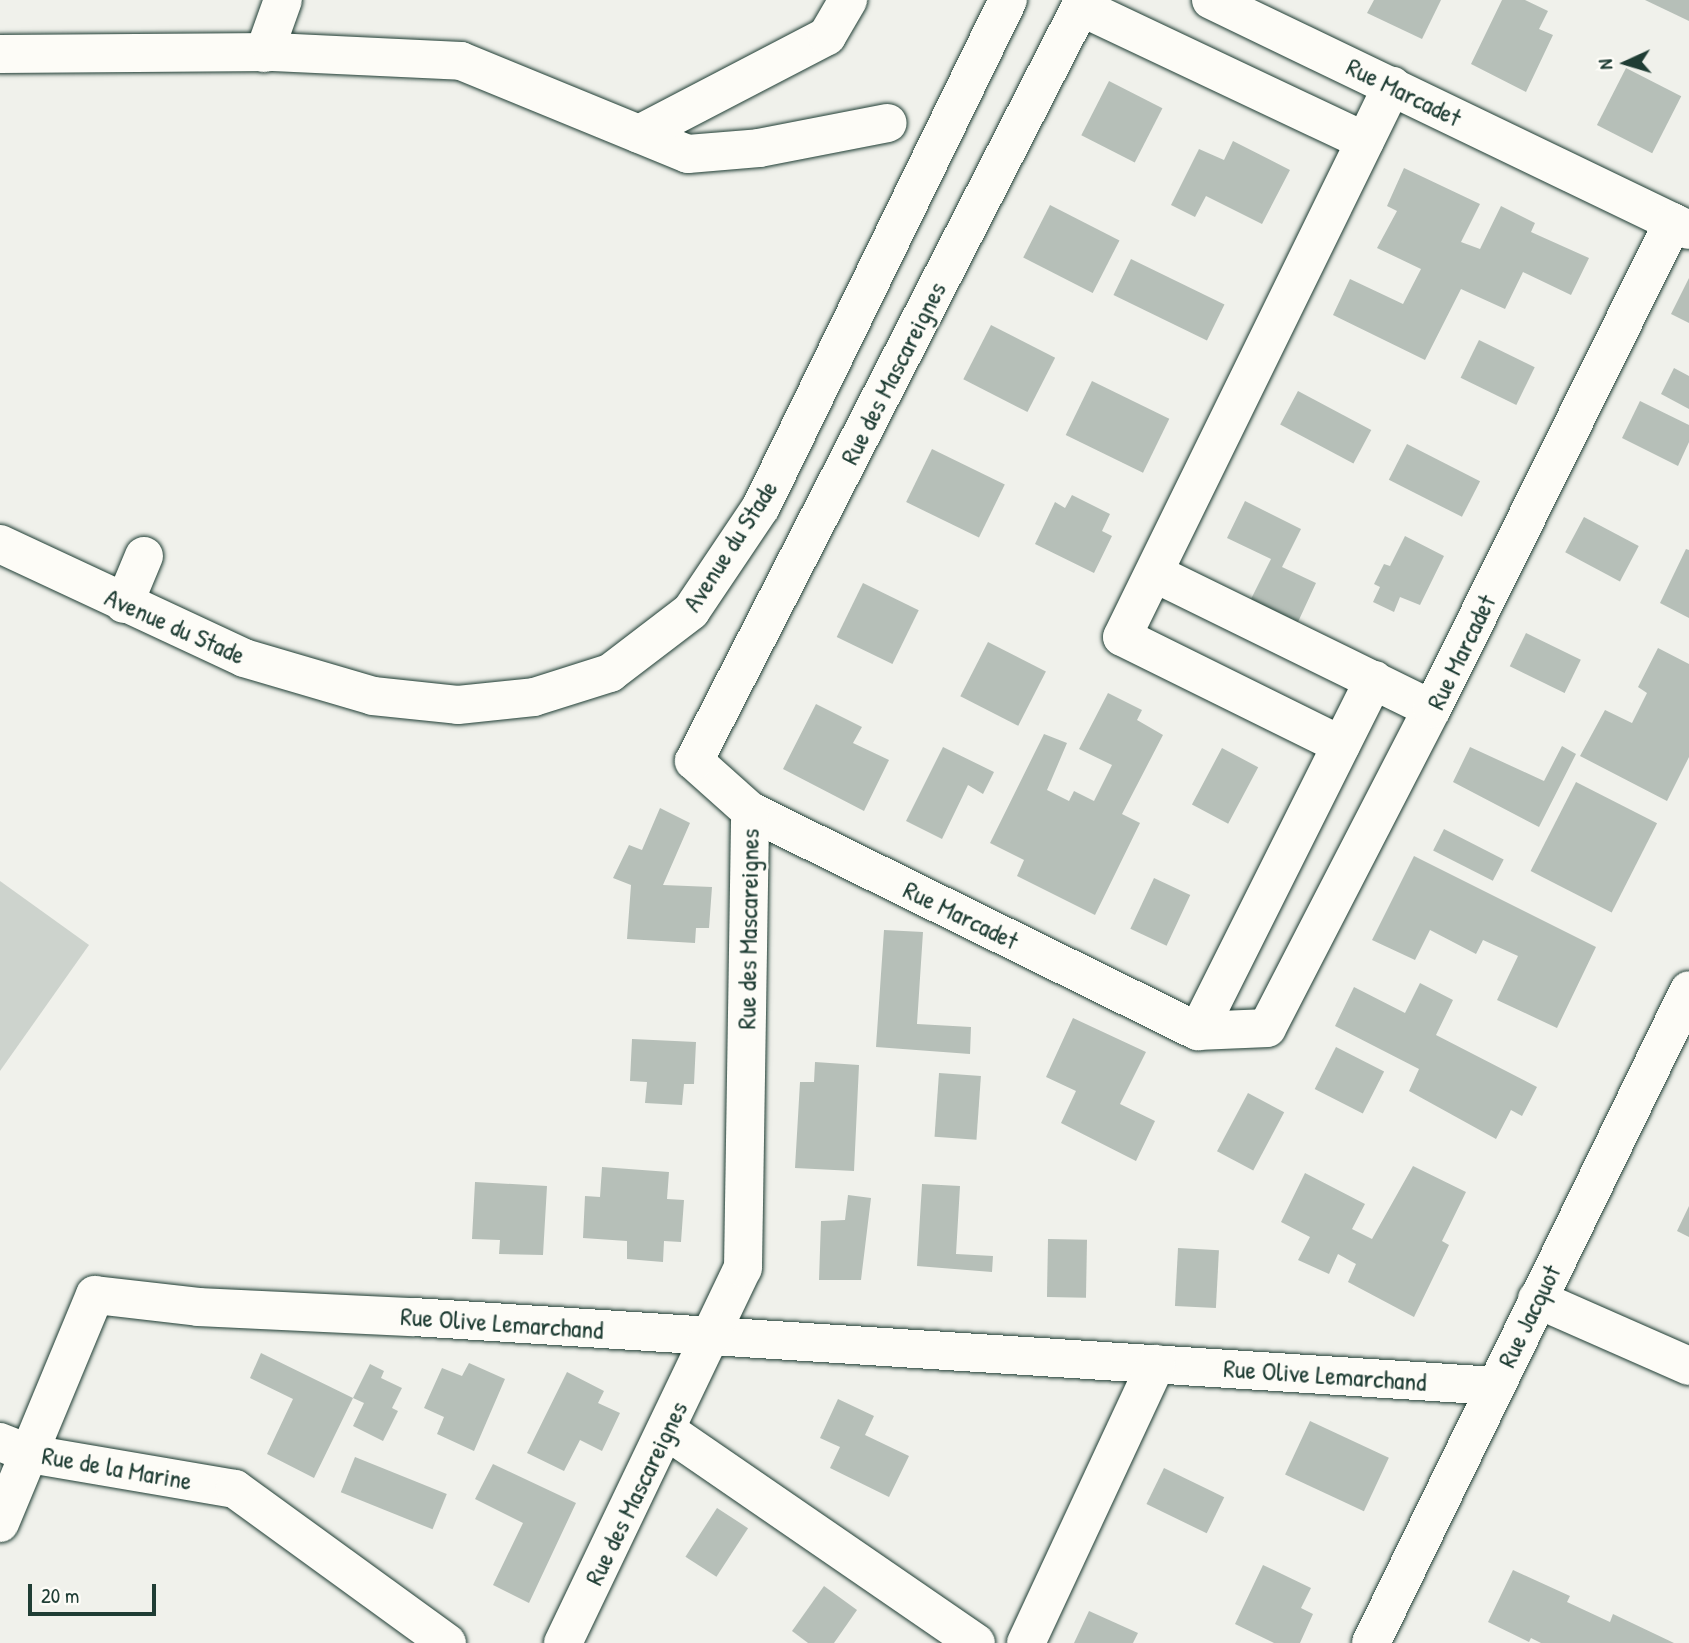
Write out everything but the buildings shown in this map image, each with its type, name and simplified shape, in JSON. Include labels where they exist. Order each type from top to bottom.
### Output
[{"type":"street","points":[[264,52],[283,0]]},
{"type":"street","points":[[639,134],[827,36],[848,0]]},
{"type":"street","name":"Avenue du Stade","points":[[0,544],[244,658],[373,696],[458,705],[534,697],[610,673],[691,611],[761,507],[1008,0]]},
{"type":"street","name":"Rue Marcadet","points":[[750,811],[1198,1031],[1267,1028],[1681,226],[1211,0]]},
{"type":"street","points":[[1082,4],[1365,141]]},
{"type":"street","name":"Rue des Mascareignes","points":[[564,1643],[743,1268],[750,811],[694,761],[1082,4]]},
{"type":"street","points":[[0,54],[264,52],[461,61],[688,154],[760,148],[888,123]]},
{"type":"street","points":[[1341,745],[1122,637],[1392,86]]},
{"type":"street","points":[[124,604],[144,556]]},
{"type":"street","points":[[1154,573],[1432,709]]},
{"type":"street","points":[[1198,1031],[1374,680]]},
{"type":"street","name":"Rue Jacquot","points":[[1371,1643],[1689,990]]},
{"type":"street","name":"Rue Olive Lemarchand","points":[[0,1523],[15,1448],[95,1295],[198,1307],[1494,1386]]},
{"type":"street","points":[[1537,1299],[1689,1366]]},
{"type":"street","points":[[1026,1643],[1156,1364]]},
{"type":"street","points":[[666,1430],[976,1643]]},
{"type":"street","name":"Rue de la Marine","points":[[15,1448],[235,1489],[447,1643]]},
{"type":"shaded area","points":[[0,881],[89,945],[0,1071]]}]
